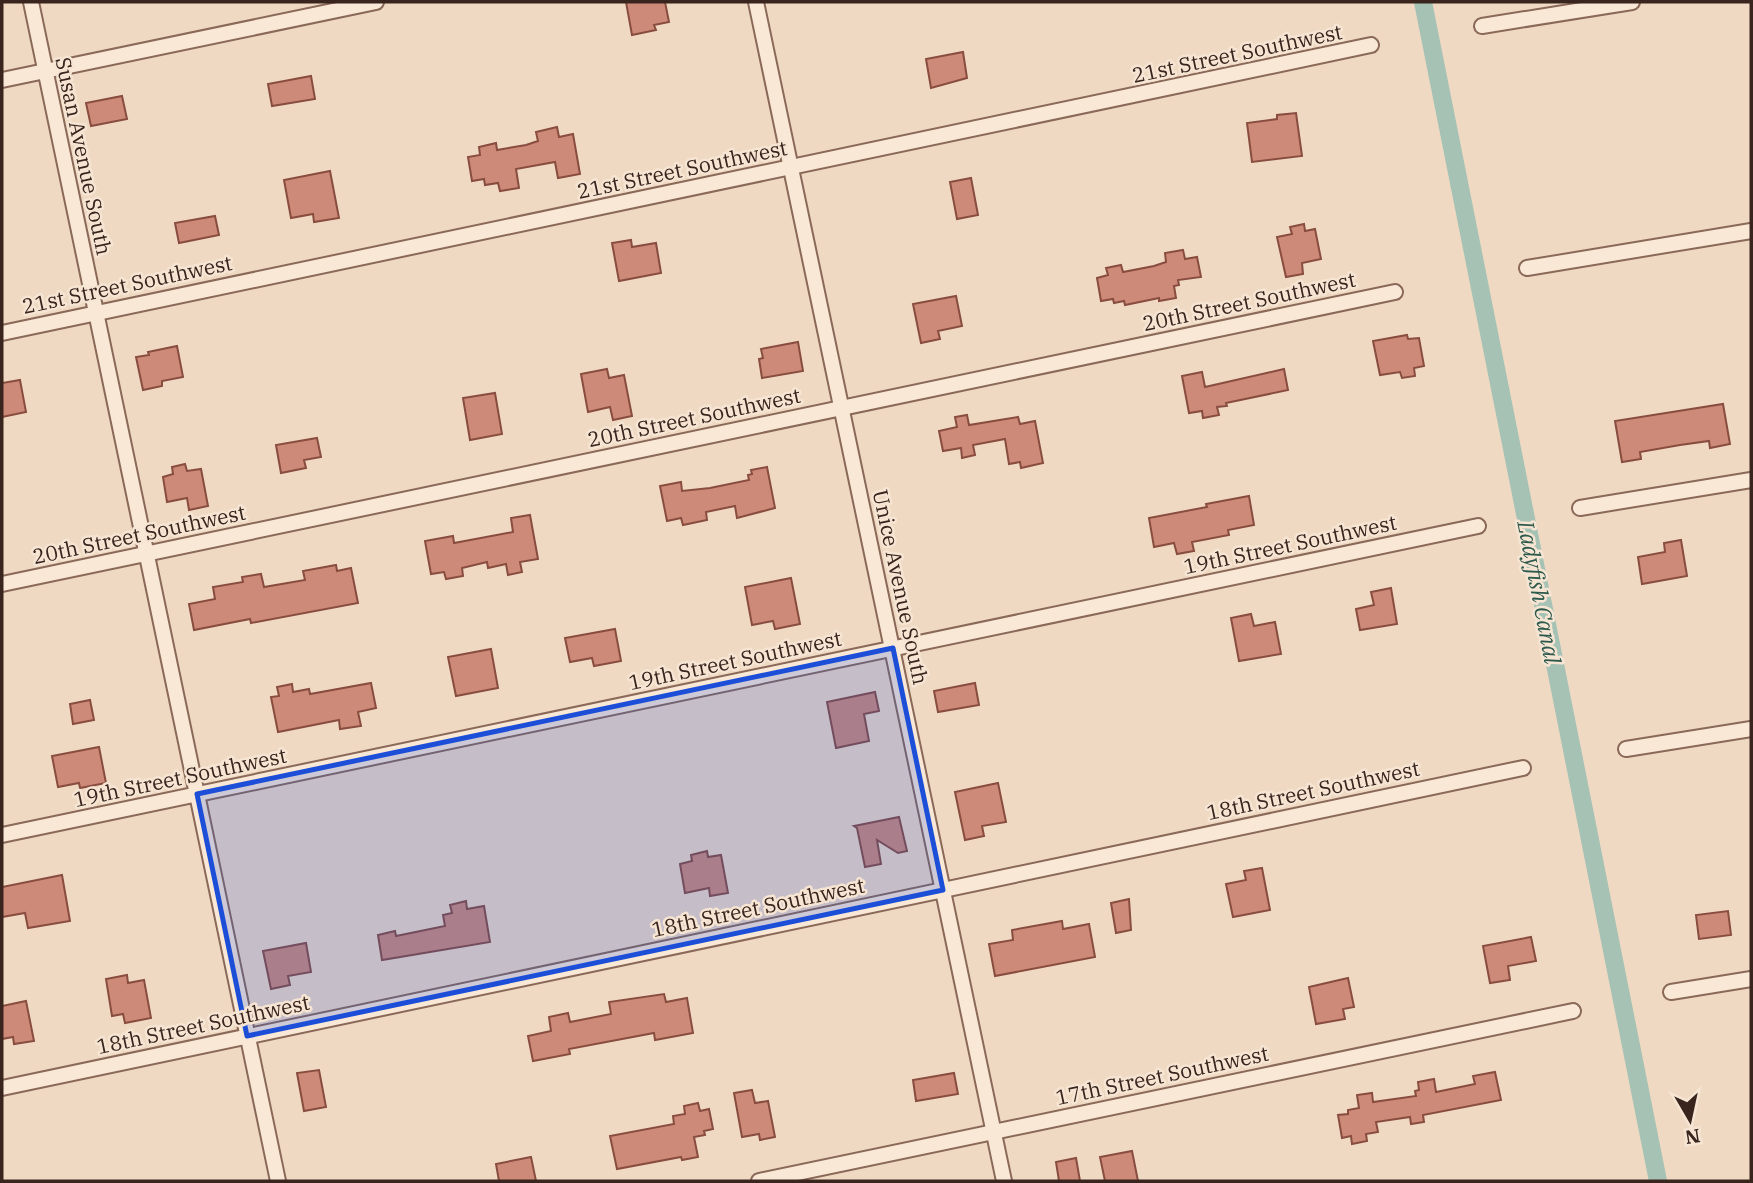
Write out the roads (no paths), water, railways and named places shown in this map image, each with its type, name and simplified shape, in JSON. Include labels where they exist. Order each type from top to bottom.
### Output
[{"type":"street","name":"Susan Avenue South","points":[[31,2],[278,1181]]},
{"type":"street","points":[[2,80],[376,2]]},
{"type":"street","name":"Unice Avenue South","points":[[756,2],[1004,1181]]},
{"type":"street","points":[[1482,26],[1632,2]]},
{"type":"street","name":"21st Street Southwest","points":[[2,332],[1371,45]]},
{"type":"street","points":[[1527,268],[1751,231]]},
{"type":"street","name":"20th Street Southwest","points":[[2,584],[1395,292]]},
{"type":"street","points":[[1580,508],[1751,481]]},
{"type":"street","name":"19th Street Southwest","points":[[2,835],[1478,527]]},
{"type":"street","points":[[1626,750],[1751,729]]},
{"type":"street","name":"18th Street Southwest","points":[[2,1088],[1523,768]]},
{"type":"street","points":[[1671,992],[1751,979]]},
{"type":"street","name":"17th Street Southwest","points":[[759,1181],[1573,1011]]},
{"type":"waterway","name":"Ladyfish Canal","points":[[1423,2],[1658,1181]]}]
